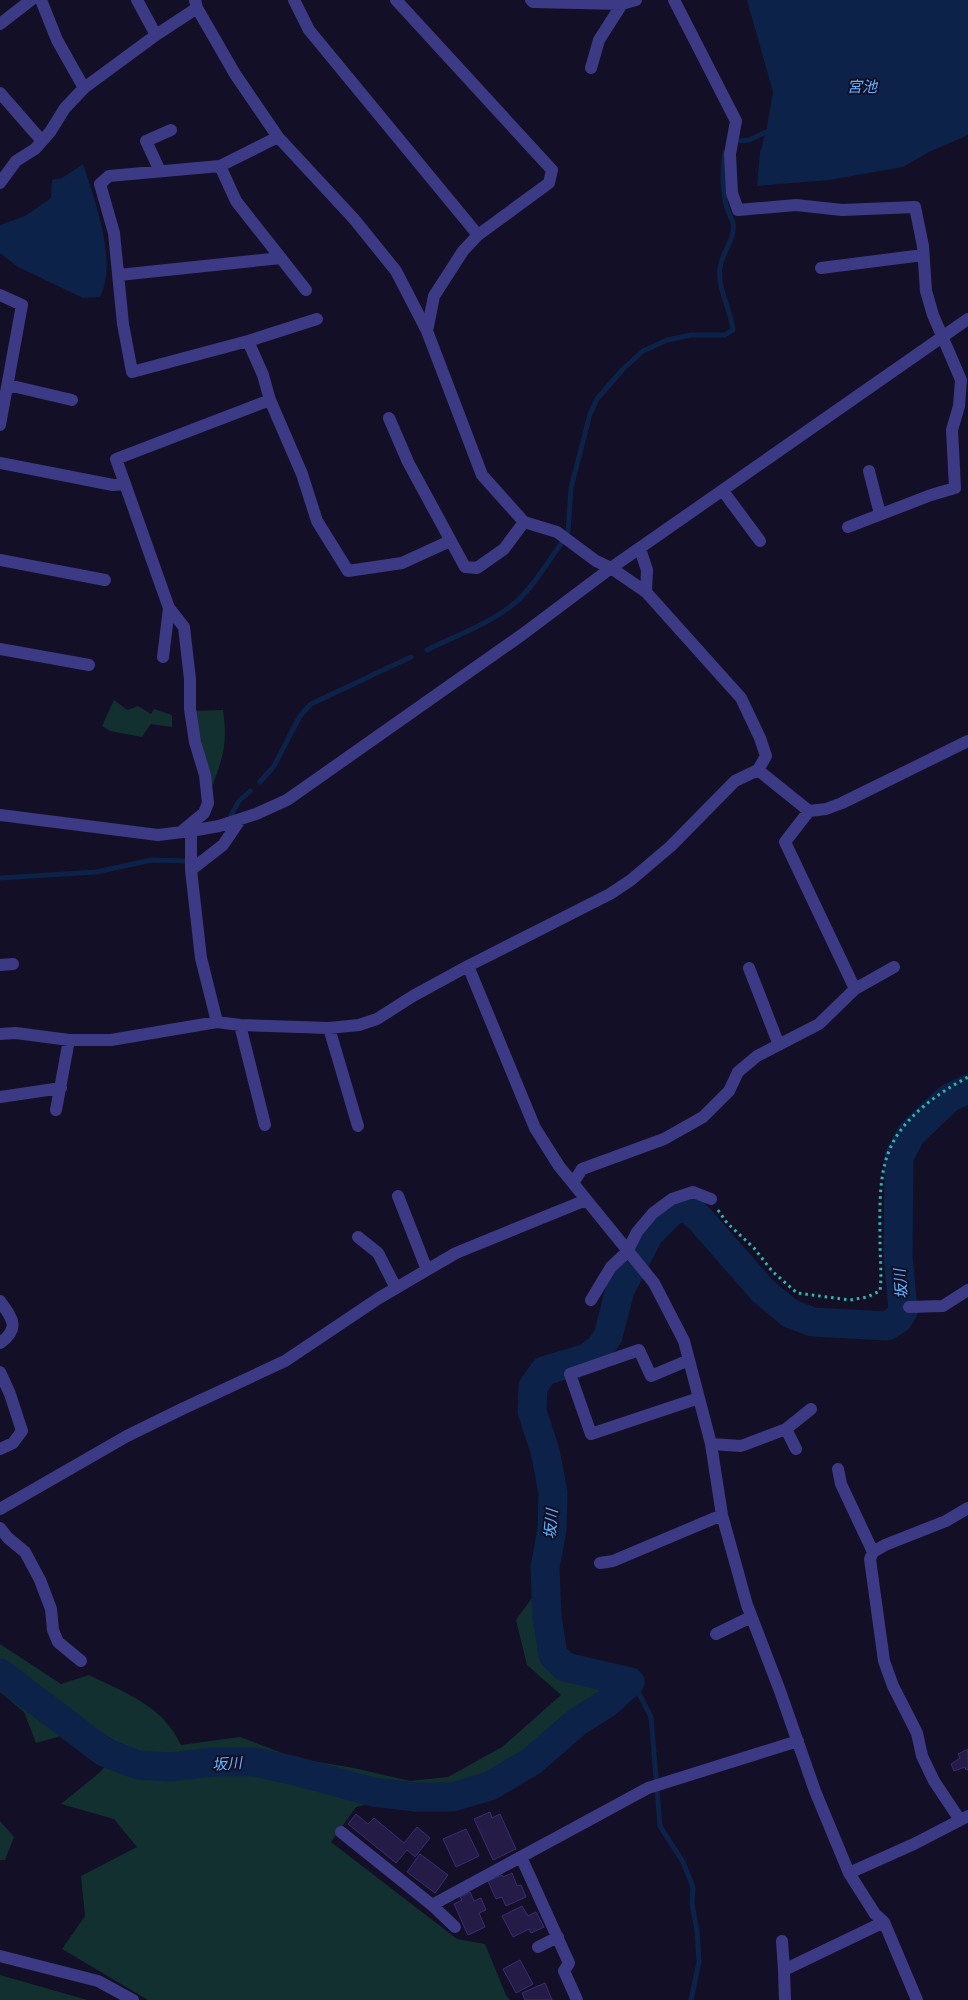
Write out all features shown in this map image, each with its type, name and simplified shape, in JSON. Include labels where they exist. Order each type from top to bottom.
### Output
[{"type":"street","points":[[0,24],[31,0]]},
{"type":"street","points":[[41,0],[57,40],[84,88]]},
{"type":"street","points":[[137,0],[156,34]]},
{"type":"street","points":[[294,0],[308,30],[478,236]]},
{"type":"street","points":[[396,0],[552,170],[549,183],[478,236],[463,251],[434,296],[427,331]]},
{"type":"street","points":[[531,0],[533,2],[622,4],[636,0]]},
{"type":"street","points":[[674,0],[736,122],[730,154],[732,193],[738,210],[796,205],[842,210],[915,207],[923,246],[926,291],[933,315],[961,380],[959,406],[952,430],[955,488],[931,494],[848,527]]},
{"type":"street","points":[[0,183],[16,161],[35,149],[50,132],[65,108],[84,88],[196,4],[235,74],[278,137],[354,219],[396,271],[427,331],[482,475],[524,522],[557,532],[596,561],[611,568],[646,592],[742,698],[766,756],[758,770],[735,781],[671,846],[631,880],[610,894],[413,996],[377,1019],[359,1025],[329,1028],[240,1025],[216,1022],[111,1040],[69,1040],[16,1033],[0,1034]]},
{"type":"street","points":[[591,68],[599,40],[622,4]]},
{"type":"street","points":[[0,92],[42,141]]},
{"type":"street","points":[[160,171],[146,141],[171,130]]},
{"type":"street","points":[[278,137],[220,166],[109,176],[100,184],[114,233],[123,324],[132,372],[248,341],[317,319]]},
{"type":"street","points":[[220,166],[236,201],[306,290]]},
{"type":"street","points":[[821,268],[923,255]]},
{"type":"street","points":[[119,274],[281,258]]},
{"type":"street","points":[[0,295],[22,305],[0,425]]},
{"type":"street","points":[[0,815],[158,835],[185,832],[240,820],[287,800],[523,634],[611,568],[968,319]]},
{"type":"street","points":[[248,341],[263,374],[270,400],[302,474],[317,521],[348,571],[402,563],[450,542]]},
{"type":"street","points":[[8,385],[72,400]]},
{"type":"street","points":[[185,832],[204,813],[208,803],[205,775],[195,742],[190,709],[190,678],[184,627],[169,608],[116,460],[270,400]]},
{"type":"street","points":[[389,418],[408,462],[464,567],[477,568],[504,549],[524,522]]},
{"type":"street","points":[[0,463],[113,485],[125,484]]},
{"type":"street","points":[[869,471],[880,514]]},
{"type":"street","points":[[723,491],[760,541]]},
{"type":"street","points":[[640,549],[647,570],[646,592]]},
{"type":"street","points":[[0,560],[105,580]]},
{"type":"street","points":[[163,657],[169,608]]},
{"type":"street","points":[[166,638],[185,644]]},
{"type":"street","points":[[0,648],[89,665]]},
{"type":"street","points":[[758,770],[809,811],[826,809],[968,741]]},
{"type":"street","points":[[809,811],[785,842],[855,989]]},
{"type":"street","points":[[191,870],[223,845],[240,820]]},
{"type":"street","points":[[185,832],[201,958],[216,1022]]},
{"type":"street","points":[[468,966],[536,1128],[559,1166],[629,1255],[654,1283],[684,1341],[712,1444],[722,1515],[751,1617],[815,1791],[849,1872],[875,1914],[884,1922],[917,2000]]},
{"type":"street","points":[[573,1183],[582,1170],[664,1139],[703,1117],[729,1091],[738,1072],[757,1056],[819,1024],[855,989],[894,967]]},
{"type":"street","points":[[749,968],[779,1045]]},
{"type":"street","points":[[240,1025],[265,1125]]},
{"type":"street","points":[[329,1028],[358,1126]]},
{"type":"street","points":[[56,1110],[69,1040]]},
{"type":"street","points":[[0,1097],[61,1088]]},
{"type":"street","points":[[591,1300],[611,1268],[629,1255],[637,1232],[653,1213],[672,1199],[693,1192],[711,1199]]},
{"type":"street","points":[[398,1196],[427,1270]]},
{"type":"street","points":[[0,1509],[128,1436],[285,1361],[396,1288],[456,1253],[586,1200]]},
{"type":"street","points":[[358,1237],[378,1253],[396,1288]]},
{"type":"street","points":[[909,1307],[942,1306],[968,1290]]},
{"type":"street","points":[[0,1301],[12,1319],[13,1329],[7,1338],[0,1343]]},
{"type":"street","points":[[689,1360],[651,1376],[639,1350],[570,1374],[590,1434],[699,1398]]},
{"type":"street","points":[[0,1372],[10,1394],[22,1431],[13,1443],[0,1449]]},
{"type":"street","points":[[712,1444],[741,1446],[786,1429],[811,1409]]},
{"type":"street","points":[[786,1429],[796,1450]]},
{"type":"street","points":[[838,1469],[841,1484],[873,1552]]},
{"type":"street","points":[[849,1872],[914,1844],[964,1818],[934,1781],[922,1756],[917,1733],[893,1686],[884,1661],[870,1559],[873,1552],[946,1521],[968,1508]]},
{"type":"street","points":[[600,1563],[613,1561],[722,1515]]},
{"type":"street","points":[[0,1528],[8,1538],[25,1552],[40,1580],[51,1609],[53,1630],[58,1642],[81,1661]]},
{"type":"street","points":[[716,1634],[751,1617]]},
{"type":"street","points":[[432,1905],[648,1788],[798,1741]]},
{"type":"street","points":[[341,1832],[432,1905],[455,1927]]},
{"type":"street","points":[[521,1856],[569,1963],[564,1971],[577,2000]]},
{"type":"street","points":[[784,1970],[884,1922]]},
{"type":"street","points":[[538,1947],[558,1937]]},
{"type":"street","points":[[782,1941],[785,2000]]},
{"type":"street","points":[[0,1956],[98,1982],[133,2000]]},
{"type":"path","points":[[711,1199],[727,1223],[754,1248],[772,1271],[797,1293],[850,1300],[867,1297],[880,1291],[882,1274],[880,1243],[882,1178],[889,1151],[904,1125],[946,1088],[968,1077]]},
{"type":"green space","points":[[114,700],[127,710],[138,706],[151,714],[154,709],[172,715],[172,727],[151,724],[142,737],[110,731],[102,726]]},
{"type":"green space","points":[[223,710],[225,742],[219,768],[211,789],[194,711]]},
{"type":"green space","points":[[537,1591],[544,1644],[553,1668],[614,1685],[525,1756],[475,1782],[434,1787],[356,1807],[331,1842],[457,1939],[485,1944],[506,1995],[510,2000],[148,2000],[62,1949],[85,1916],[81,1876],[137,1847],[114,1819],[61,1804],[99,1773],[124,1747],[93,1727],[36,1743],[24,1712],[0,1692],[0,1644],[61,1684],[89,1675],[130,1695],[154,1710],[173,1731],[181,1745],[240,1737],[295,1758],[354,1768],[410,1781],[448,1777],[502,1747],[561,1695],[527,1665],[516,1620]]},
{"type":"green space","points":[[0,1821],[14,1837],[5,1860],[0,1860]]},
{"type":"green space","points":[[0,1975],[84,1999],[87,2000],[0,2000]]},
{"type":"water","name":"宮池","points":[[747,0],[968,0],[968,135],[929,152],[903,167],[829,180],[757,186],[760,152],[766,132],[773,92]]},
{"type":"water","points":[[83,164],[103,231],[106,249],[107,267],[105,283],[100,297],[83,298],[18,267],[0,253],[0,225],[25,216],[51,198],[52,180],[62,178]]},
{"type":"building","points":[[968,1749],[968,1770],[965,1767],[954,1771],[951,1764],[960,1758],[958,1754]]},
{"type":"building","points":[[490,1812],[492,1818],[500,1814],[516,1849],[493,1860],[474,1819]]},
{"type":"building","points":[[356,1814],[368,1824],[374,1818],[404,1843],[417,1827],[430,1838],[415,1857],[407,1850],[396,1863],[348,1824]]},
{"type":"building","points":[[466,1829],[479,1856],[456,1867],[443,1839]]},
{"type":"building","points":[[420,1854],[448,1875],[435,1893],[407,1872]]},
{"type":"building","points":[[512,1873],[517,1886],[521,1885],[526,1897],[506,1906],[502,1897],[496,1899],[488,1881]]},
{"type":"building","points":[[470,1892],[474,1901],[481,1898],[486,1910],[479,1913],[485,1927],[468,1935],[454,1904],[462,1900],[460,1897]]},
{"type":"building","points":[[522,1906],[528,1916],[536,1912],[544,1927],[531,1933],[529,1929],[513,1937],[502,1916]]},
{"type":"building","points":[[520,1960],[533,1984],[516,1993],[503,1969]]},
{"type":"building","points":[[545,1983],[552,2000],[525,2000],[522,1993]]},
{"type":"waterway","points":[[740,141],[749,140],[766,132]]},
{"type":"waterway","points":[[568,532],[571,488],[590,414],[597,399],[623,369],[643,351],[667,340],[691,335],[725,335],[733,330],[720,283],[721,262],[733,234],[733,223],[726,205],[724,192],[725,152]]},
{"type":"waterway","points":[[427,650],[485,623],[506,610],[523,596],[561,544]]},
{"type":"waterway","points":[[260,782],[274,766],[300,716],[311,704],[411,657]]},
{"type":"waterway","points":[[231,815],[239,801],[250,791]]},
{"type":"waterway","points":[[0,878],[96,872],[152,860],[186,861]]},
{"type":"waterway","name":"坂川","points":[[0,1673],[104,1752],[138,1765],[171,1767],[213,1762],[253,1762],[292,1770],[373,1792],[415,1797],[452,1797],[490,1786],[532,1761],[577,1722],[607,1703],[630,1682],[565,1667],[553,1655],[547,1616],[545,1567],[552,1530],[553,1492],[545,1451],[532,1411],[533,1387],[544,1371],[587,1358],[600,1348],[608,1336],[620,1290],[649,1234],[673,1210],[687,1207],[700,1219],[763,1291],[791,1314],[813,1322],[887,1326],[898,1319],[903,1311],[898,1255],[899,1157],[911,1134],[949,1098],[968,1089]]},
{"type":"waterway","points":[[630,1682],[637,1690],[651,1717],[660,1826],[683,1862],[693,1887],[692,1904],[697,1930],[699,1962],[691,2000]]}]
